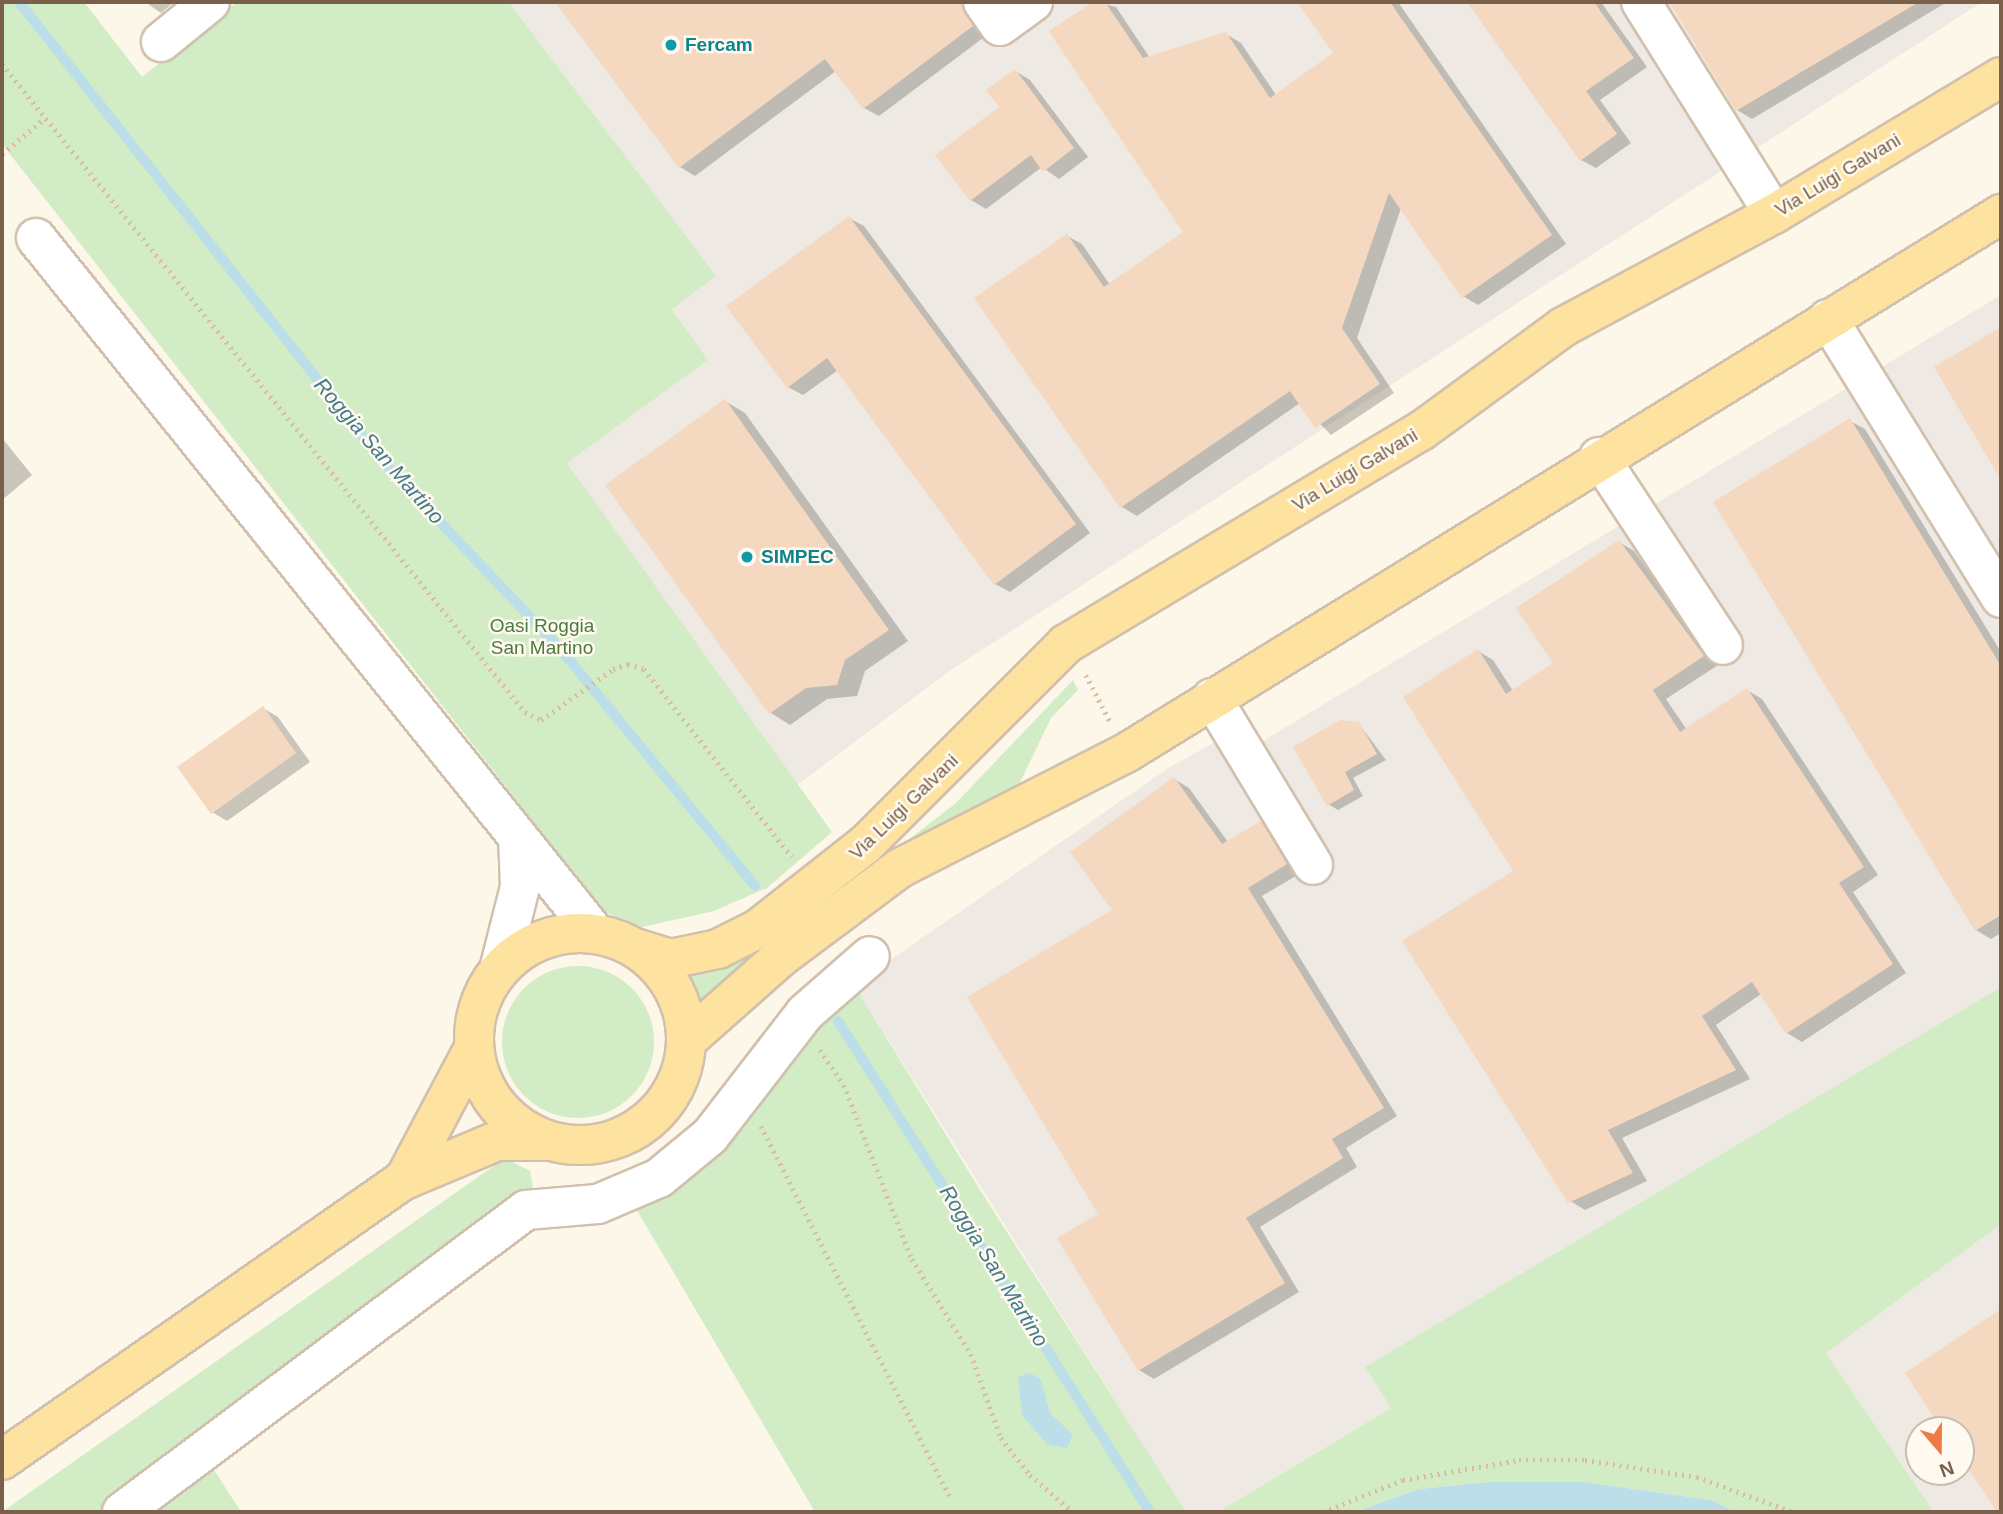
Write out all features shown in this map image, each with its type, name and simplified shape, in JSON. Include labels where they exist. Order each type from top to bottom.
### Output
[{"type":"main road","name":"Via Luigi Galvani","points":[[769,943],[1066,644],[1421,431],[1563,327],[1774,214],[2001,76]]},
{"type":"main road","name":"Via Luigi Galvani","points":[[769,943],[900,868],[1126,753],[1600,457],[2001,214]]},
{"type":"main road","points":[[404,1180],[474,1048],[478,1006],[499,970],[526,947],[560,934],[596,934],[638,950],[670,958],[769,943]]},
{"type":"main road","points":[[686,1041],[769,943]]},
{"type":"main road","points":[[2,1460],[404,1180],[497,1141],[609,1141],[644,1124],[679,1079],[686,1041],[674,989],[638,950]]},
{"type":"main road","points":[[474,1048],[498,1107],[552,1141]]},
{"type":"lane","points":[[162,42],[210,2]]},
{"type":"lane","points":[[983,2],[1000,26],[1033,2]]},
{"type":"lane","points":[[1641,2],[1774,214]]},
{"type":"lane","points":[[36,238],[596,934]]},
{"type":"lane","points":[[1828,319],[2001,598]]},
{"type":"lane","points":[[1600,457],[1723,645]]},
{"type":"lane","points":[[1212,698],[1313,865]]},
{"type":"lane","points":[[499,970],[520,887],[518,837]]},
{"type":"lane","points":[[122,1512],[526,1210],[598,1203],[659,1178],[710,1136],[805,1013],[870,956]]},
{"type":"path","points":[[2,64],[525,712],[541,720],[558,714],[613,669],[628,664],[644,669],[782,850],[797,861]]},
{"type":"path","points":[[2,154],[45,118]]},
{"type":"path","points":[[805,1013],[854,1107],[888,1211],[971,1354],[1001,1438],[1030,1475],[1073,1512]]},
{"type":"path","points":[[743,1091],[951,1499]]},
{"type":"path","points":[[1323,1512],[1403,1480],[1519,1460],[1585,1460],[1697,1477],[1793,1512]]},
{"type":"shaded area","points":[[509,2],[1982,2],[951,670],[797,785],[567,463],[708,360],[672,308],[716,276]]},
{"type":"shaded area","points":[[2001,295],[2001,987],[1365,1367],[1391,1408],[1218,1512],[1185,1512],[854,985],[1170,767],[1217,741],[1230,761]]},
{"type":"shaded area","points":[[2001,1224],[2001,1512],[1934,1512],[1916,1486],[1975,1486],[1975,1416],[1905,1416],[1905,1469],[1826,1353]]},
{"type":"green space","name":"Oasi Roggia San Martino","points":[[2,2],[84,2],[142,77],[237,2],[509,2],[716,276],[672,309],[708,360],[567,463],[832,832],[767,888],[714,911],[642,927],[604,912],[2,144]]},
{"type":"green space","points":[[1073,680],[1078,690],[1051,718],[1014,795],[873,867],[956,803]]},
{"type":"green space","points":[[755,953],[759,959],[699,1010],[684,977]]},
{"type":"green space","points":[[578,966],[607,971],[632,988],[649,1013],[654,1042],[649,1071],[632,1096],[607,1113],[578,1118],[549,1113],[524,1096],[507,1071],[502,1042],[507,1013],[524,988],[549,971]]},
{"type":"green space","points":[[854,985],[977,1185],[1186,1512],[815,1512],[632,1202]]},
{"type":"green space","points":[[2001,987],[2001,1224],[1826,1353],[1905,1469],[1905,1486],[1916,1486],[1934,1512],[1736,1512],[1711,1500],[1585,1482],[1488,1482],[1419,1489],[1355,1512],[1218,1512],[1391,1408],[1365,1367]]},
{"type":"green space","points":[[505,1158],[530,1171],[536,1203],[211,1465],[241,1512],[2,1512]]},
{"type":"water","points":[[1029,1373],[1040,1378],[1050,1413],[1073,1435],[1067,1448],[1047,1444],[1022,1415],[1018,1377]]},
{"type":"water","points":[[1488,1482],[1585,1482],[1711,1500],[1736,1512],[1355,1512],[1419,1489]]},
{"type":"building","points":[[555,2],[962,2],[973,26],[863,109],[825,59],[679,168]]},
{"type":"building","points":[[1093,2],[1105,2],[1143,58],[1226,32],[1270,98],[1333,53],[1297,2],[1390,2],[1552,235],[1462,298],[1389,193],[1342,328],[1380,384],[1315,428],[1290,391],[1120,508],[974,298],[1067,234],[1104,287],[1183,232],[1049,31]]},
{"type":"building","points":[[1467,2],[1594,2],[1634,58],[1586,91],[1617,134],[1580,161]]},
{"type":"building","points":[[1669,2],[1919,2],[1736,111]]},
{"type":"building","points":[[1015,69],[1074,148],[1043,172],[1031,155],[970,201],[935,155],[999,107],[986,90]]},
{"type":"building","points":[[849,216],[1076,524],[994,585],[827,358],[787,388],[726,306]]},
{"type":"building","points":[[2001,327],[2001,480],[1934,367]]},
{"type":"building","name":"SIMPEC","points":[[725,399],[889,630],[845,660],[837,685],[806,688],[769,714],[605,485]]},
{"type":"building","points":[[1850,418],[2001,666],[2001,915],[1975,931],[1713,502]]},
{"type":"building","points":[[1619,540],[1704,656],[1653,690],[1680,732],[1747,688],[1864,867],[1839,883],[1893,964],[1786,1034],[1752,982],[1702,1016],[1736,1070],[1608,1130],[1633,1173],[1568,1203],[1402,941],[1513,871],[1403,697],[1478,649],[1506,694],[1553,663],[1516,608]]},
{"type":"building","points":[[263,706],[296,753],[211,814],[177,767]]},
{"type":"building","points":[[1340,720],[1359,722],[1377,754],[1345,772],[1354,790],[1327,806],[1293,747]]},
{"type":"building","points":[[1174,777],[1222,844],[1261,821],[1287,864],[1248,888],[1384,1108],[1332,1139],[1343,1158],[1246,1218],[1285,1283],[1138,1371],[1057,1238],[1098,1214],[967,997],[1112,910],[1070,852]]},
{"type":"building","points":[[2001,1309],[2001,1512],[1997,1512],[1975,1479],[1975,1416],[1933,1416],[1905,1373]]},
{"type":"waterway","name":"Roggia San Martino","points":[[19,2],[382,461],[562,651],[755,886]]},
{"type":"waterway","name":"Roggia San Martino","points":[[838,1021],[1150,1512]]},
{"type":"place","name":"Fercam","points":[[671,45]]},
{"type":"place","name":"SIMPEC","points":[[747,557]]}]
